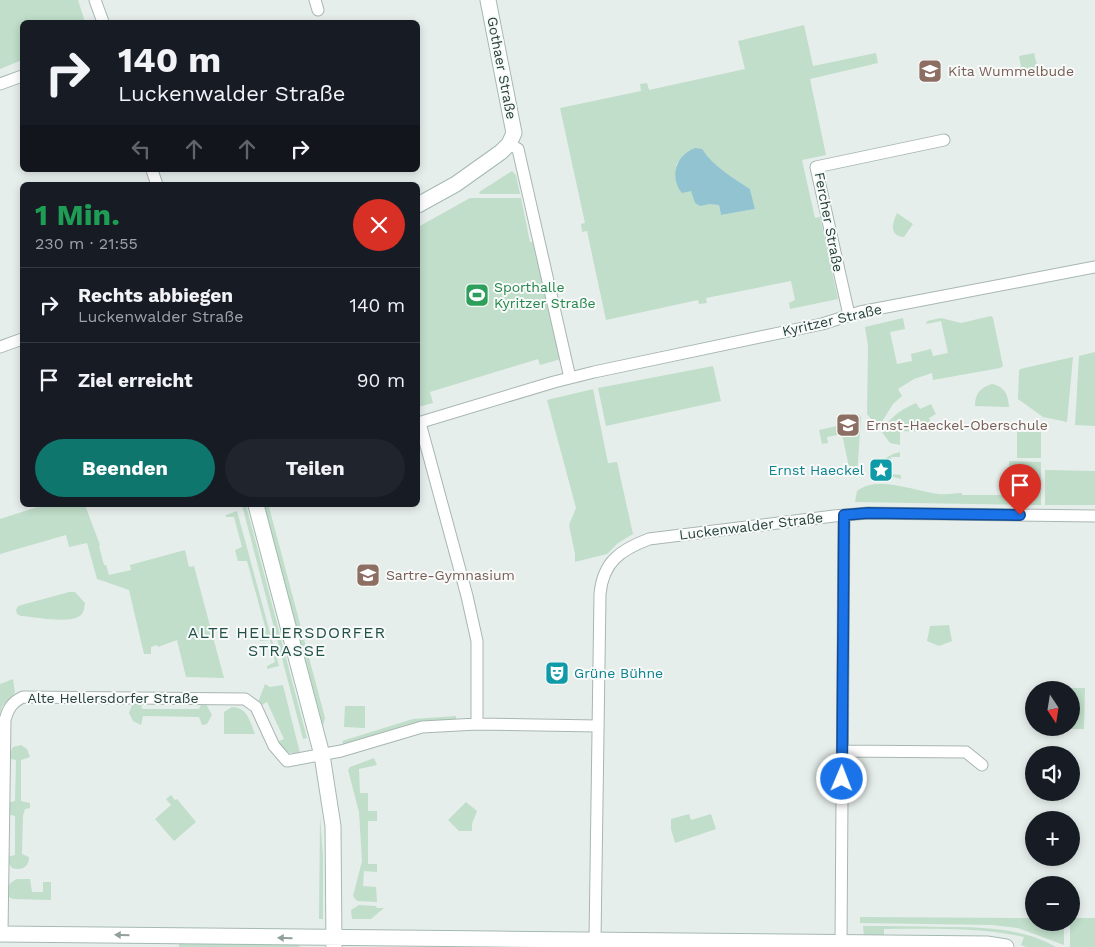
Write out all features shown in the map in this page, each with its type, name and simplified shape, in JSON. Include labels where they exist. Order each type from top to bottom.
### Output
[{"type":"street","points":[[95,0],[102,20]]},
{"type":"street","name":"Gothaer Straße","points":[[488,0],[512,119],[514,133],[509,144]]},
{"type":"street","points":[[0,84],[20,77]]},
{"type":"street","name":"Fercher Straße","points":[[849,315],[816,167],[944,140]]},
{"type":"street","points":[[420,204],[474,172],[509,144],[518,149],[570,378]]},
{"type":"street","name":"Kyritzer Straße","points":[[420,423],[570,378],[822,324],[849,315],[1095,267]]},
{"type":"street","points":[[0,347],[20,340]]},
{"type":"street","points":[[420,427],[467,596],[477,641],[477,724]]},
{"type":"street","points":[[257,507],[322,755],[333,826],[334,943]]},
{"type":"street","name":"Luckenwalder Straße","points":[[595,940],[601,588],[606,570],[614,559],[628,547],[648,539],[868,513],[1095,516]]},
{"type":"street","points":[[841,942],[844,515]]},
{"type":"street","name":"Alte Hellersdorfer Straße","points":[[1,934],[5,720],[7,710],[17,699],[30,696],[245,699],[256,707],[274,746],[287,761],[322,755]]},
{"type":"street","points":[[322,755],[422,727],[477,724],[598,726]]},
{"type":"street","points":[[843,751],[966,752],[982,765]]},
{"type":"street","points":[[1,934],[334,943],[595,940],[987,944],[1006,947]]},
{"type":"green space","points":[[0,0],[78,0],[84,20],[20,20],[20,61],[0,69]]},
{"type":"green space","points":[[804,25],[813,66],[876,53],[878,63],[810,79],[826,155],[802,160],[815,218],[820,217],[838,299],[790,309],[789,303],[795,300],[791,281],[706,298],[707,303],[699,304],[698,300],[606,320],[587,231],[582,232],[581,224],[585,223],[560,108],[641,91],[640,84],[647,83],[649,90],[745,69],[738,41]],"holes":[[[701,149],[711,161],[750,189],[755,209],[721,215],[719,205],[695,203],[692,191],[676,165],[688,151]]]},
{"type":"green space","points":[[1034,53],[1039,73],[1023,77],[1019,56]]},
{"type":"green space","points":[[512,171],[516,175],[520,194],[480,194],[479,192]]},
{"type":"green space","name":"Sporthalle Kyritzer Straße","points":[[470,198],[521,198],[530,242],[535,242],[561,359],[540,365],[538,359],[430,392],[433,403],[420,406],[420,226]]},
{"type":"green space","points":[[897,213],[913,224],[904,237],[894,232],[893,225]]},
{"type":"green space","points":[[991,316],[1003,366],[933,380],[932,373],[914,379],[898,389],[902,396],[893,404],[878,428],[867,414],[868,346],[865,327],[903,318],[905,329],[890,332],[897,364],[912,361],[911,354],[931,349],[933,356],[948,353],[941,321],[926,324],[927,321],[941,318],[961,323]]},
{"type":"green space","points":[[1095,352],[1095,426],[1075,425],[1079,356]]},
{"type":"green space","points":[[1073,357],[1067,422],[1043,417],[1018,399],[1020,369]]},
{"type":"green space","points":[[713,366],[721,401],[606,426],[598,388]]},
{"type":"green space","points":[[992,384],[1003,389],[1008,398],[1009,407],[975,406],[979,392],[984,387]]},
{"type":"green space","points":[[593,389],[608,463],[617,462],[633,534],[618,543],[607,554],[575,562],[569,525],[576,508],[547,400]]},
{"type":"green space","points":[[916,403],[920,409],[931,404],[936,414],[929,418],[931,432],[900,431],[900,445],[890,443],[882,432],[888,422],[896,414]]},
{"type":"green space","points":[[855,414],[861,417],[857,476],[851,477],[842,434],[827,437],[828,443],[822,444],[819,430],[855,422]]},
{"type":"green space","points":[[1017,432],[1041,432],[1041,458],[1017,458]]},
{"type":"green space","points":[[900,452],[900,457],[891,457],[890,474],[901,475],[901,479],[890,476],[876,477],[873,473],[880,462]]},
{"type":"green space","points":[[1009,461],[1041,462],[1041,505],[855,502],[857,491],[865,486],[875,484],[896,485],[938,494],[1003,495],[1003,486],[1009,485]]},
{"type":"green space","points":[[1045,470],[1095,471],[1095,505],[1045,505]]},
{"type":"green space","points":[[38,507],[86,507],[109,575],[131,570],[130,565],[185,550],[189,567],[194,566],[224,678],[186,677],[177,640],[158,647],[157,645],[151,647],[151,654],[144,654],[129,590],[97,579],[87,543],[69,547],[66,535],[0,554],[0,519]]},
{"type":"green space","points":[[243,507],[247,507],[307,738],[303,739]]},
{"type":"green space","points":[[265,507],[269,507],[325,718],[323,726]]},
{"type":"green space","points":[[237,511],[279,666],[267,669],[267,666],[275,662],[270,640],[260,641],[259,636],[266,630],[247,561],[238,561],[235,550],[242,547],[234,517],[226,517],[226,515]]},
{"type":"green space","points":[[75,592],[85,603],[83,613],[78,617],[59,620],[17,614],[18,606]]},
{"type":"green space","points":[[949,625],[952,641],[939,646],[927,641],[930,626]]},
{"type":"green space","points":[[13,679],[15,693],[2,707],[0,714],[0,684]]},
{"type":"green space","points":[[265,684],[270,687],[283,685],[300,753],[287,752],[277,742],[284,739],[267,702],[260,706],[258,702]]},
{"type":"green space","points":[[1080,688],[1085,688],[1084,729],[1080,729]]},
{"type":"green space","points":[[141,701],[142,709],[199,709],[202,702],[205,702],[212,715],[207,724],[202,725],[199,717],[143,716],[141,725],[133,721],[129,713],[132,705]]},
{"type":"green space","points":[[345,706],[365,706],[365,728],[344,727]]},
{"type":"green space","points":[[232,707],[245,712],[255,734],[224,734],[224,712]]},
{"type":"green space","points":[[456,716],[456,719],[410,724],[343,744],[342,741],[413,719]]},
{"type":"green space","points":[[21,745],[27,749],[30,757],[21,760],[21,801],[30,803],[30,808],[25,809],[23,816],[22,854],[29,857],[29,860],[26,866],[19,869],[12,868],[7,857],[15,855],[15,816],[7,814],[7,803],[15,801],[16,760],[7,758],[13,747]]},
{"type":"green space","points":[[374,758],[377,765],[359,769],[360,793],[368,793],[368,811],[377,811],[377,821],[368,821],[368,864],[377,864],[377,872],[364,871],[363,886],[376,887],[377,902],[357,901],[353,896],[362,861],[359,812],[348,770],[350,767]]},
{"type":"green space","points":[[171,795],[175,800],[177,799],[196,822],[174,841],[155,819],[171,805],[166,799]]},
{"type":"green space","points":[[466,802],[477,811],[472,824],[472,831],[459,831],[448,820]]},
{"type":"green space","points":[[689,814],[691,820],[711,814],[716,829],[675,843],[671,829],[671,819]]},
{"type":"green space","points":[[320,815],[323,857],[323,919],[319,919]]},
{"type":"green space","points":[[17,879],[30,879],[32,892],[43,892],[43,882],[51,882],[51,900],[13,899],[7,896],[9,886]]},
{"type":"green space","points":[[359,905],[384,908],[371,919],[352,919],[351,910]]},
{"type":"green space","points":[[860,917],[1025,918],[1025,931],[992,925],[860,923]]},
{"type":"green space","points":[[1080,918],[1095,918],[1095,947],[1070,947],[1070,931],[1080,931]]},
{"type":"green space","points":[[863,926],[970,927],[1000,930],[1029,935],[1056,947],[1026,947],[1021,945],[1024,937],[972,930],[884,929],[884,938],[864,937]]},
{"type":"green space","points":[[1026,931],[1064,931],[1064,945]]},
{"type":"green space","points":[[179,942],[297,944],[300,947],[179,947]]},
{"type":"water","points":[[695,148],[702,149],[730,176],[750,189],[755,209],[721,215],[719,205],[700,206],[695,203],[691,191],[682,193],[676,180],[676,167],[688,151]]},
{"type":"place","name":"Kita Wummelbude","points":[[930,71]]},
{"type":"place","name":"Sporthalle Kyritzer Straße","points":[[477,295]]},
{"type":"place","name":"Ernst-Haeckel-Oberschule","points":[[848,425]]},
{"type":"place","name":"Ernst Haeckel","points":[[881,470]]},
{"type":"place","name":"Sartre-Gymnasium","points":[[368,575]]},
{"type":"place","name":"Grüne Bühne","points":[[557,673]]},
{"type":"district","name":"ALTE HELLERSDORFER STRASSE","points":[[287,641]]},
{"type":"route","points":[[842,779],[844,515],[868,513],[1020,515]]}]
